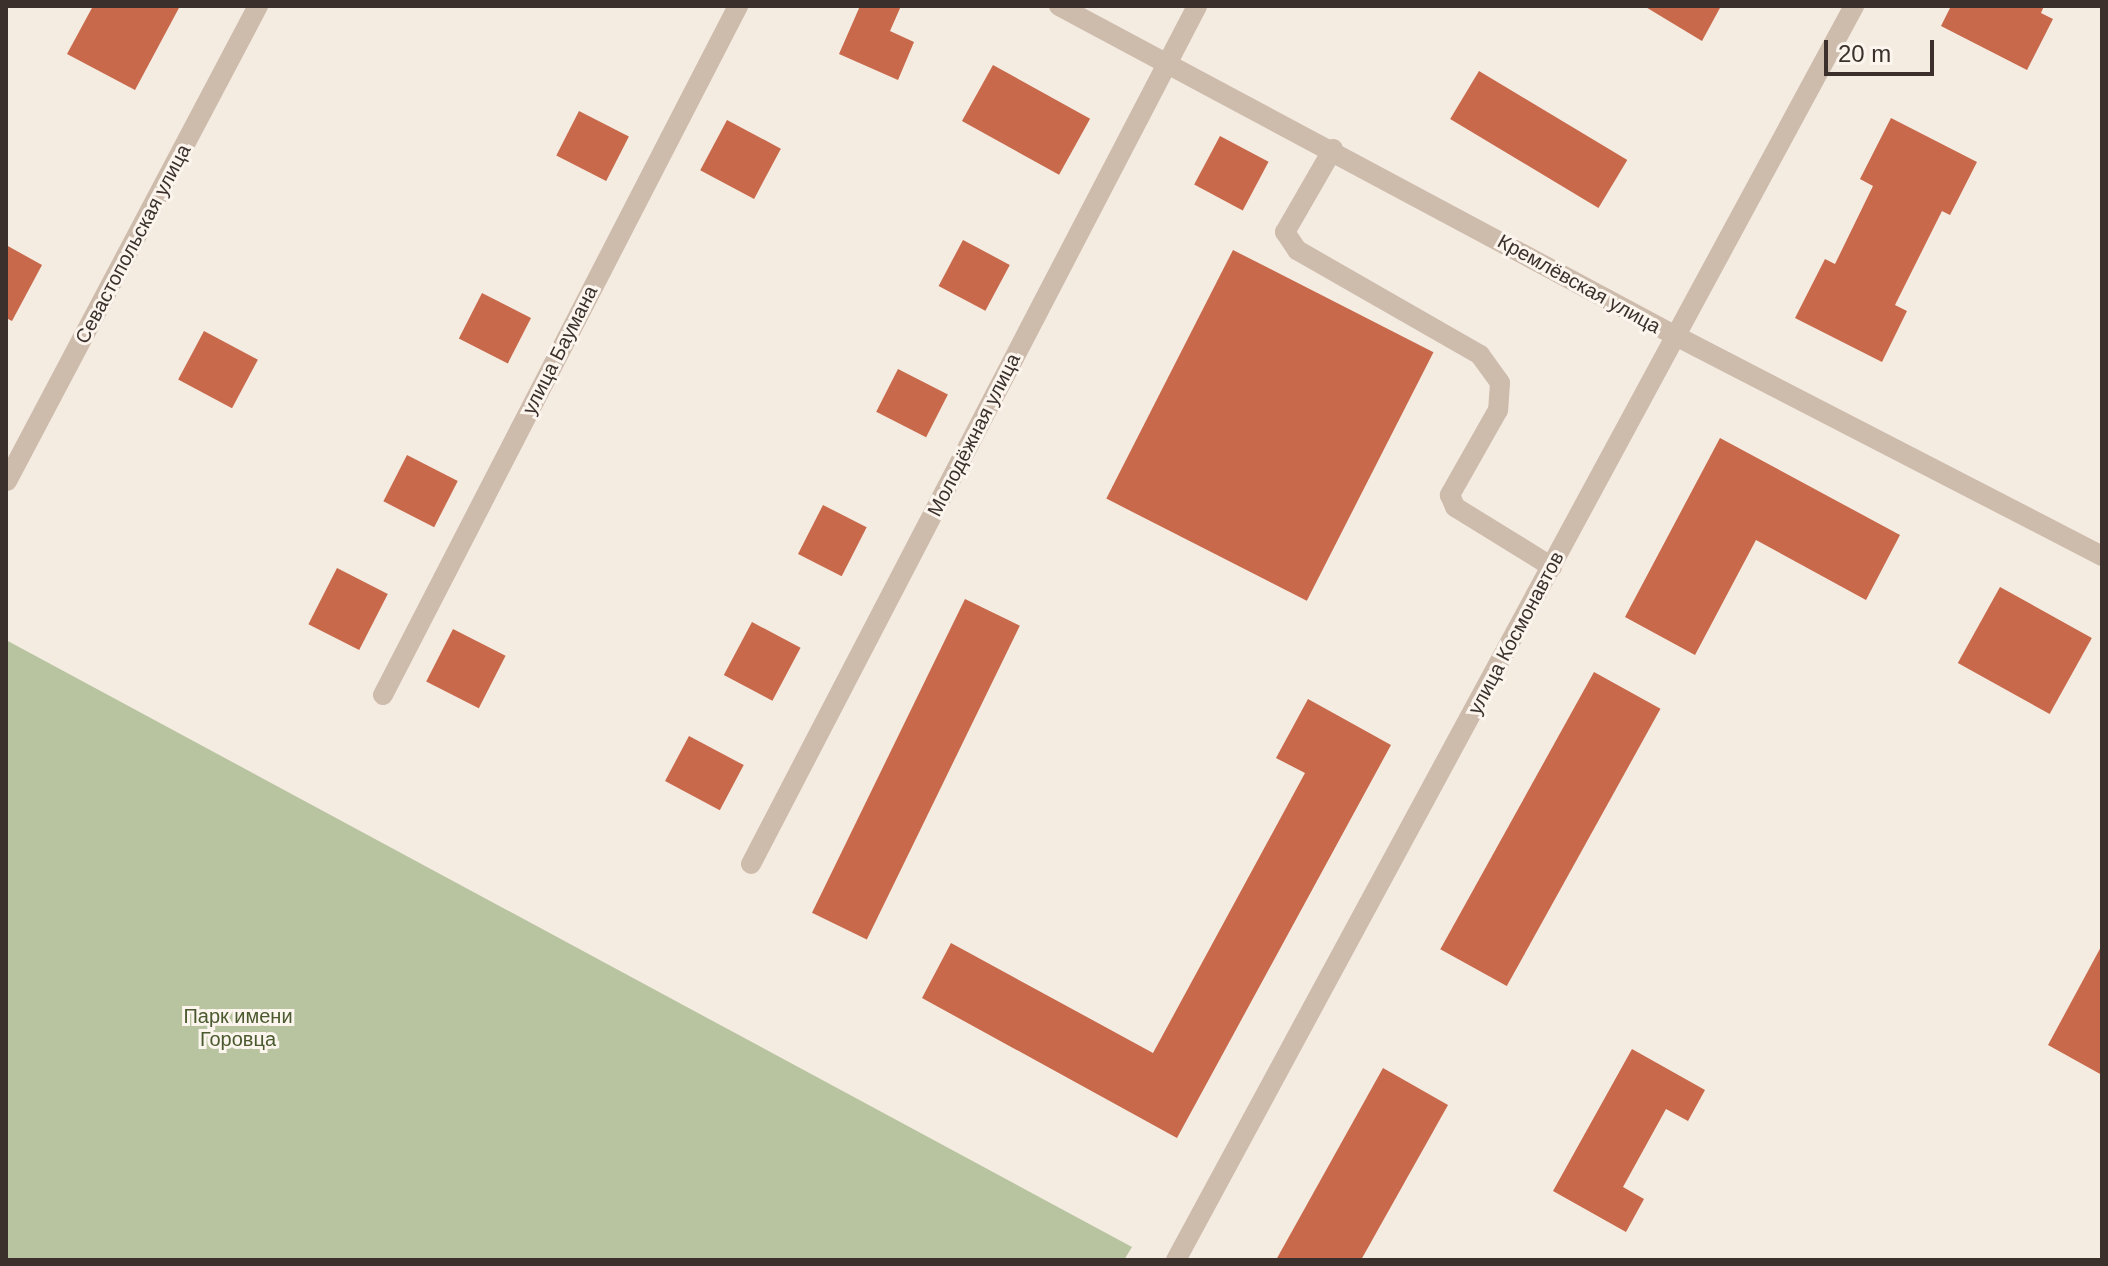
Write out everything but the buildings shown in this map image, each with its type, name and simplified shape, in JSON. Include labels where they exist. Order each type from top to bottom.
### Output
[{"type":"street","name":"Севастопольская улица","points":[[7,481],[258,6]]},
{"type":"street","name":"улица Баумана","points":[[383,695],[738,6]]},
{"type":"street","name":"Кремлёвская улица","points":[[1059,6],[1166,66],[1333,149],[1674,335],[2102,556]]},
{"type":"street","name":"Молодёжная улица","points":[[751,864],[1197,6]]},
{"type":"street","name":"улица Космонавтов","points":[[1176,1260],[1854,6]]},
{"type":"street","points":[[1333,149],[1285,232],[1297,250],[1480,355],[1500,383],[1498,410],[1450,495],[1455,507],[1552,567]]},
{"type":"green space","name":"Парк имени Горовца","points":[[6,640],[1132,1247],[1124,1260],[6,1260]]}]
